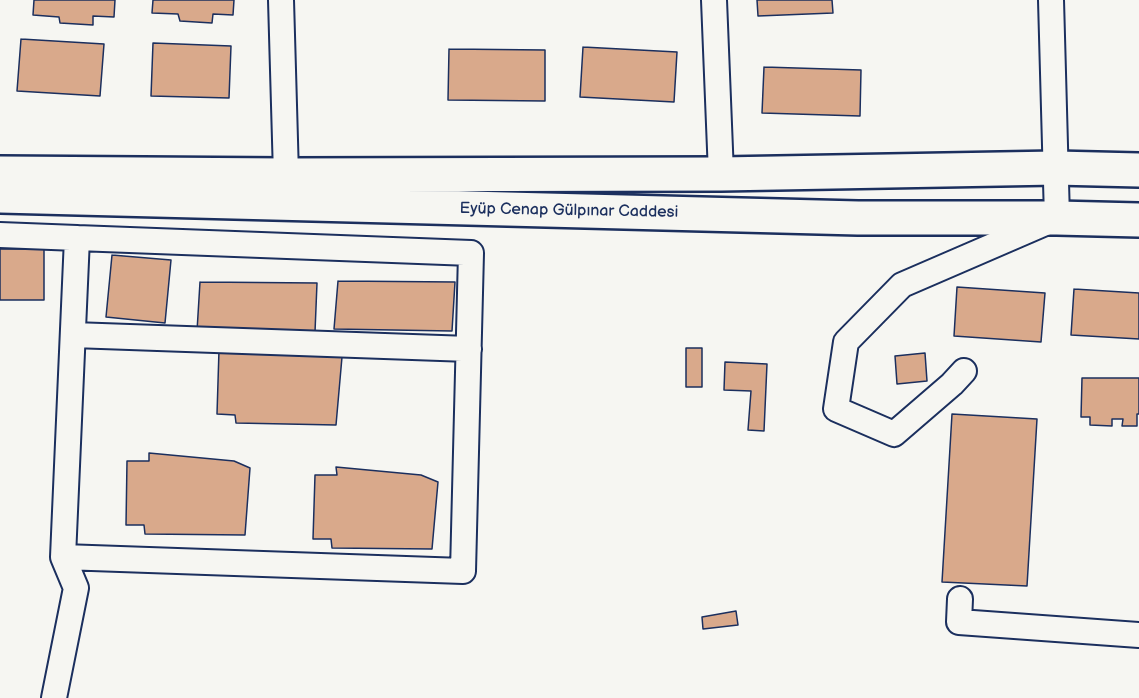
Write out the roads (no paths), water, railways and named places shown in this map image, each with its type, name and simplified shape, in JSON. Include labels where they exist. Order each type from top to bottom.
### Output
[{"type":"main road","points":[[0,173],[721,174],[1056,168],[1139,170]]},
{"type":"main road","name":"Eyüp Cenap Gülpınar Caddesi","points":[[0,196],[834,217],[1139,220]]},
{"type":"street","points":[[281,0],[286,175]]},
{"type":"street","points":[[714,0],[721,174]]},
{"type":"street","points":[[964,371],[894,434],[836,410],[846,342],[902,285],[1057,218],[1050,0]]},
{"type":"street","points":[[0,235],[471,253],[463,571],[63,557]]},
{"type":"street","points":[[54,698],[76,588],[63,557],[77,238]]},
{"type":"street","points":[[73,335],[469,349]]},
{"type":"street","points":[[960,599],[959,622],[1139,635]]}]
